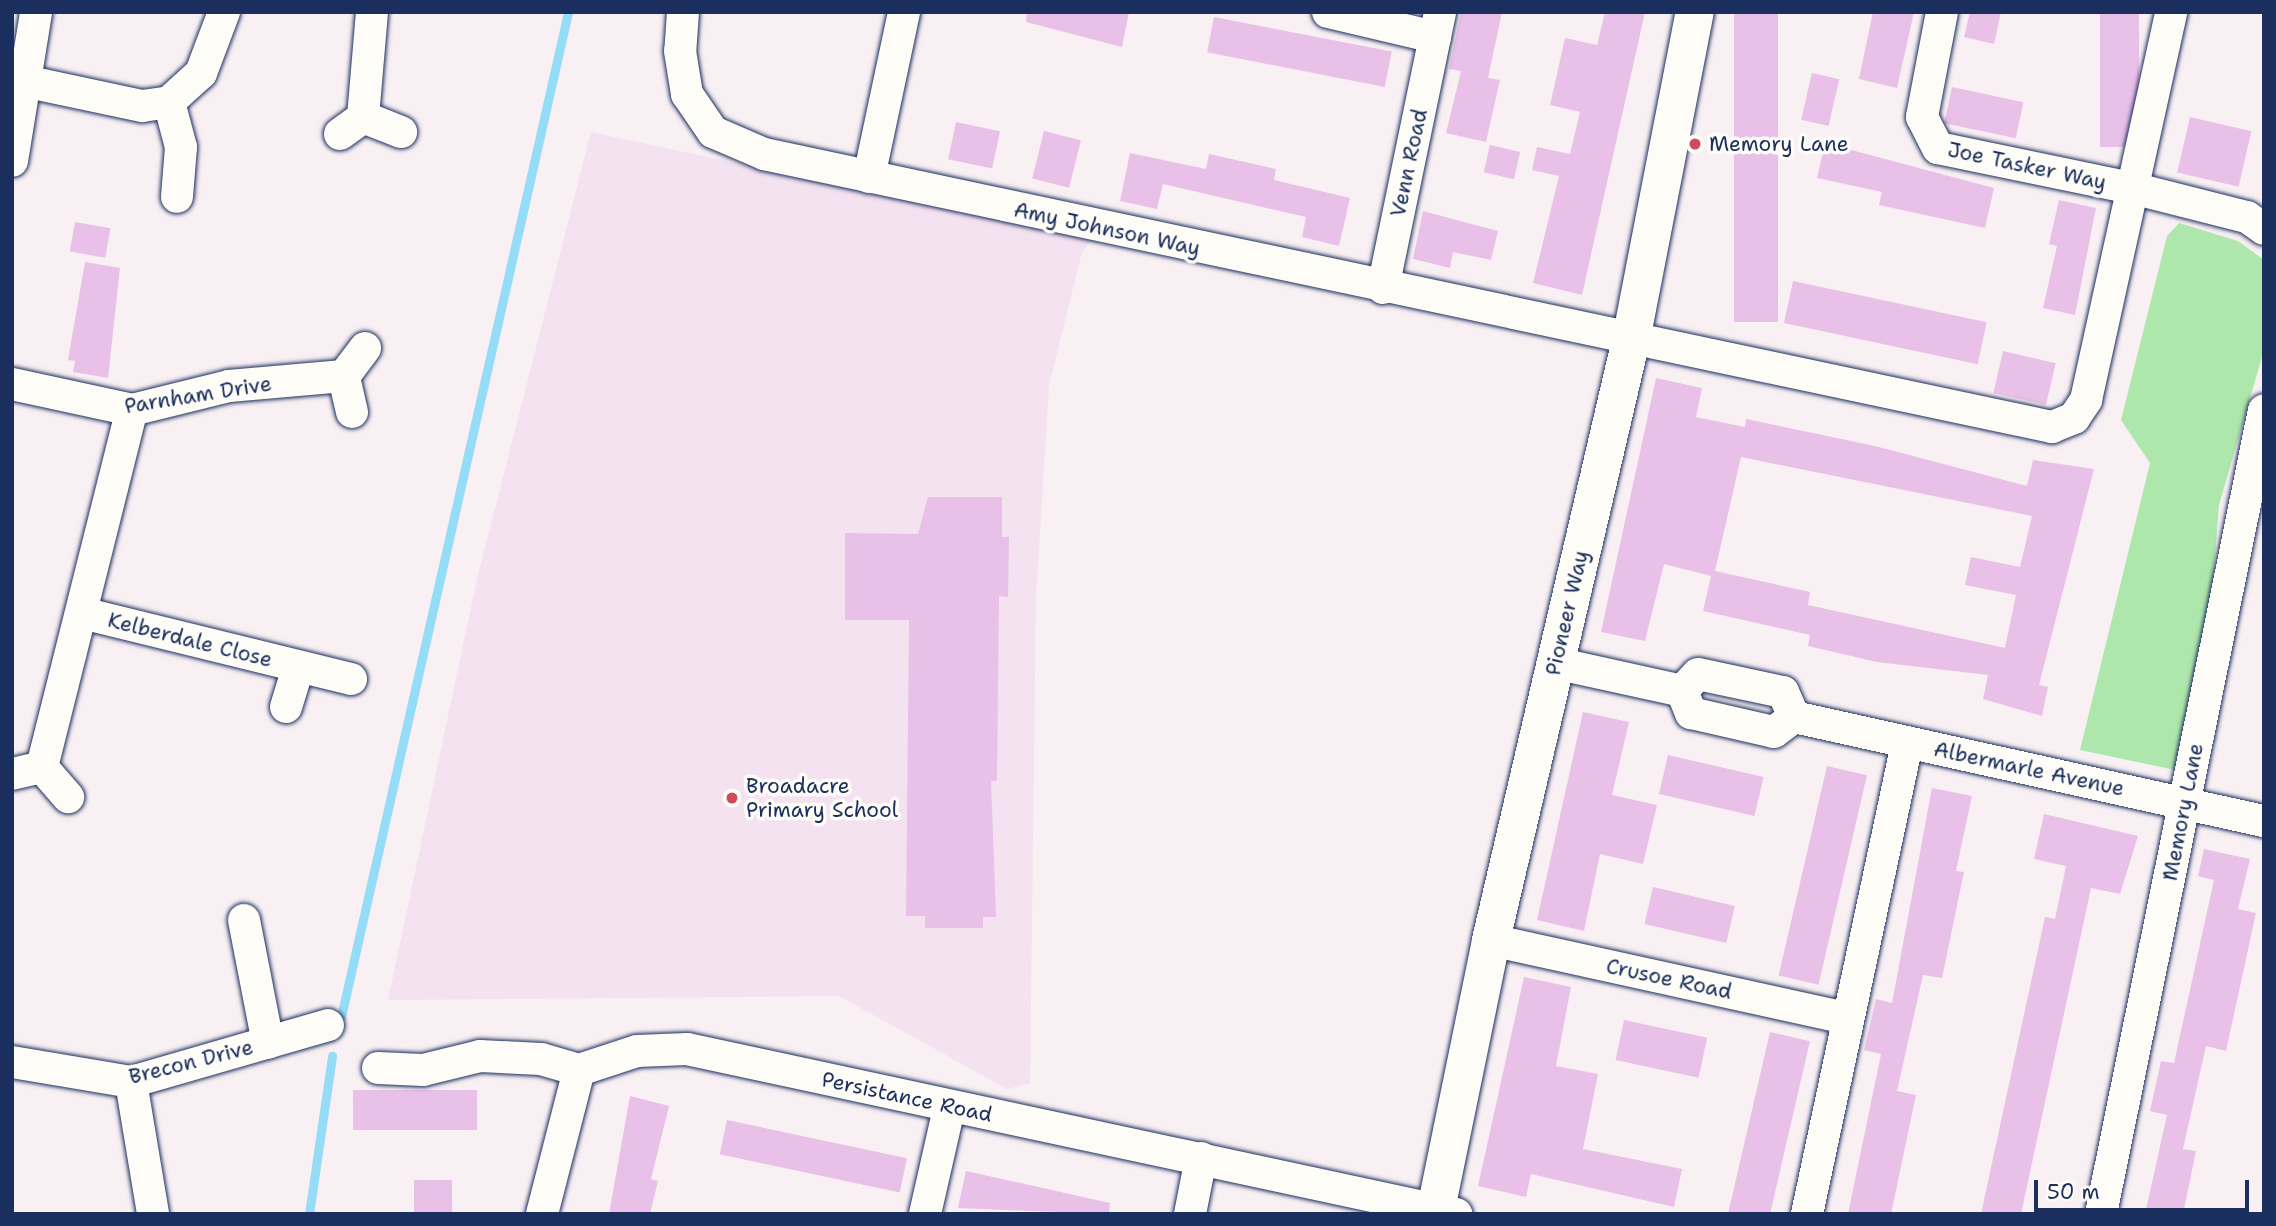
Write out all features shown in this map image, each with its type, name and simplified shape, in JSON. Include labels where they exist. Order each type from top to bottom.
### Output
[{"type":"street","points":[[12,162],[36,12]]},
{"type":"street","points":[[24,81],[142,106],[169,102],[201,73],[223,12]]},
{"type":"street","points":[[372,12],[351,126],[401,132]]},
{"type":"street","name":"Amy Johnson Way","points":[[683,12],[680,51],[687,94],[713,132],[764,154],[1631,340]]},
{"type":"street","points":[[869,177],[904,12]]},
{"type":"street","name":"Venn Road","points":[[1328,12],[1437,24],[1383,288]]},
{"type":"street","name":"Pioneer Way","points":[[1442,1212],[1491,940],[1631,340],[1695,12]]},
{"type":"street","name":"Joe Tasker Way","points":[[1942,12],[1922,117],[1938,148],[2132,188]]},
{"type":"street","points":[[1631,340],[2053,427],[2074,418],[2087,400],[2171,12]]},
{"type":"street","points":[[169,102],[180,147],[177,197]]},
{"type":"street","points":[[2132,188],[2247,217],[2264,229]]},
{"type":"street","points":[[352,412],[344,376],[365,348]]},
{"type":"street","name":"Parnham Drive","points":[[12,384],[132,410],[229,386],[344,376]]},
{"type":"street","name":"Kelberdale Close","points":[[68,797],[27,770],[82,613],[132,410]]},
{"type":"street","name":"Memory Lane","points":[[2101,1214],[2255,474],[2264,410]]},
{"type":"street","name":"Kelberdale Close","points":[[82,613],[351,679]]},
{"type":"street","name":"Albermarle Avenue","points":[[1555,663],[1682,691],[1691,713],[1738,724],[1774,732],[1794,716],[2264,821]]},
{"type":"street","name":"Kelberdale Close","points":[[286,707],[298,668]]},
{"type":"street","points":[[1807,1214],[1846,1018],[1907,743]]},
{"type":"street","points":[[244,919],[268,1043]]},
{"type":"street","name":"Crusoe Road","points":[[1491,940],[1846,1018]]},
{"type":"street","name":"Brecon Drive","points":[[12,1062],[131,1082],[328,1025]]},
{"type":"street","name":"Persistance Road","points":[[579,1070],[637,1051],[687,1049],[949,1108],[1201,1158],[1442,1212]]},
{"type":"street","points":[[378,1068],[423,1070],[480,1056],[541,1059],[579,1070],[542,1214]]},
{"type":"street","points":[[131,1082],[153,1214]]},
{"type":"street","points":[[925,1214],[949,1108]]},
{"type":"street","points":[[1190,1214],[1201,1158]]},
{"type":"shaded area","name":"Broadacre Primary School","points":[[591,132],[1092,239],[1082,252],[1049,386],[1036,599],[1030,1083],[1007,1089],[839,996],[388,1000],[477,579]]},
{"type":"green space","points":[[2179,223],[2238,241],[2264,260],[2264,350],[2219,505],[2212,594],[2180,771],[2080,750],[2150,463],[2121,420],[2167,236]]},
{"type":"building","points":[[1027,12],[1129,12],[1122,47],[1026,22]]},
{"type":"building","points":[[1461,12],[1502,12],[1488,78],[1500,80],[1486,142],[1446,133],[1461,71],[1449,69]]},
{"type":"building","points":[[1605,12],[1645,12],[1582,295],[1533,283],[1559,176],[1532,170],[1537,147],[1570,154],[1580,112],[1550,105],[1565,38],[1597,45]]},
{"type":"building","points":[[1734,12],[1778,12],[1778,322],[1734,322]]},
{"type":"building","points":[[1873,12],[1914,12],[1897,88],[1859,79]]},
{"type":"building","points":[[1970,12],[2001,12],[1994,44],[1964,37]]},
{"type":"building","points":[[2100,12],[2139,12],[2139,147],[2100,147]]},
{"type":"building","points":[[1214,17],[1392,52],[1385,87],[1207,52]]},
{"type":"building","points":[[1812,73],[1839,79],[1828,126],[1801,120]]},
{"type":"building","points":[[1952,87],[2023,102],[2016,138],[1944,123]]},
{"type":"building","points":[[2190,117],[2251,131],[2239,187],[2177,173]]},
{"type":"building","points":[[956,122],[1000,131],[992,169],[948,159]]},
{"type":"building","points":[[1044,131],[1081,140],[1069,188],[1032,179]]},
{"type":"building","points":[[1825,143],[1994,188],[1985,228],[1879,205],[1882,192],[1817,178]]},
{"type":"building","points":[[1490,145],[1520,152],[1514,179],[1484,172]]},
{"type":"building","points":[[1130,153],[1206,169],[1209,154],[1276,169],[1274,180],[1350,198],[1339,246],[1302,237],[1306,217],[1163,184],[1157,209],[1120,201]]},
{"type":"building","points":[[2059,200],[2096,208],[2075,315],[2043,308],[2057,246],[2049,244]]},
{"type":"building","points":[[1423,211],[1498,231],[1491,260],[1453,252],[1450,268],[1413,259]]},
{"type":"building","points":[[75,222],[110,228],[105,258],[70,252]]},
{"type":"building","points":[[85,262],[120,268],[108,378],[73,372],[75,361],[68,360]]},
{"type":"building","points":[[1793,281],[1987,322],[1978,364],[1784,323]]},
{"type":"building","points":[[2003,351],[2056,363],[2046,405],[1993,393]]},
{"type":"building","points":[[1656,378],[1702,388],[1696,417],[1745,427],[1746,419],[1875,446],[2027,486],[2033,460],[2094,469],[2039,685],[2048,687],[2042,716],[1983,699],[1988,675],[1877,662],[1808,646],[1810,635],[1703,611],[1711,576],[1664,564],[1645,641],[1601,632]],"holes":[[[1741,457],[2032,516],[2020,567],[1971,557],[1965,585],[2016,595],[2005,648],[1808,605],[1810,592],[1715,571]]]},
{"type":"building","points":[[928,497],[1002,497],[1002,537],[1009,537],[1008,597],[999,596],[997,781],[991,781],[996,917],[983,917],[983,928],[925,928],[925,916],[906,916],[909,620],[845,620],[845,533],[918,534]]},
{"type":"building","points":[[1583,712],[1629,722],[1612,795],[1657,805],[1643,864],[1600,854],[1584,931],[1537,920]]},
{"type":"building","points":[[1668,755],[1763,777],[1754,816],[1659,794]]},
{"type":"building","points":[[1827,766],[1867,775],[1819,985],[1779,975]]},
{"type":"building","points":[[1932,788],[1972,796],[1956,871],[1964,872],[1942,978],[1923,975],[1897,1091],[1916,1095],[1891,1214],[1848,1214],[1881,1054],[1864,1050],[1876,999],[1892,1003]]},
{"type":"building","points":[[2044,814],[2138,836],[2120,894],[2091,888],[2021,1214],[1981,1214],[2045,917],[2055,919],[2066,866],[2034,859]]},
{"type":"building","points":[[2204,849],[2250,859],[2238,909],[2256,913],[2226,1051],[2206,1046],[2183,1149],[2196,1151],[2183,1214],[2145,1214],[2167,1115],[2150,1111],[2161,1061],[2174,1063],[2214,880],[2198,876]]},
{"type":"building","points":[[1653,887],[1735,906],[1726,943],[1644,924]]},
{"type":"building","points":[[1524,977],[1571,987],[1556,1066],[1598,1074],[1583,1149],[1682,1169],[1674,1207],[1531,1174],[1526,1197],[1478,1186]]},
{"type":"building","points":[[1624,1020],[1707,1038],[1699,1078],[1615,1060]]},
{"type":"building","points":[[1770,1032],[1810,1041],[1770,1214],[1728,1214]]},
{"type":"building","points":[[353,1090],[477,1090],[477,1130],[353,1130]]},
{"type":"building","points":[[630,1096],[669,1106],[651,1179],[658,1181],[650,1214],[609,1214]]},
{"type":"building","points":[[727,1120],[907,1158],[900,1192],[720,1154]]},
{"type":"building","points":[[966,1171],[1110,1203],[1109,1214],[958,1208]]},
{"type":"building","points":[[414,1180],[452,1180],[452,1214],[414,1214]]},
{"type":"waterway","points":[[341,1017],[568,12]]},
{"type":"waterway","points":[[309,1214],[332,1056]]},
{"type":"place","name":"Memory Lane","points":[[1695,144]]},
{"type":"place","name":"Broadacre Primary School","points":[[732,798]]}]
